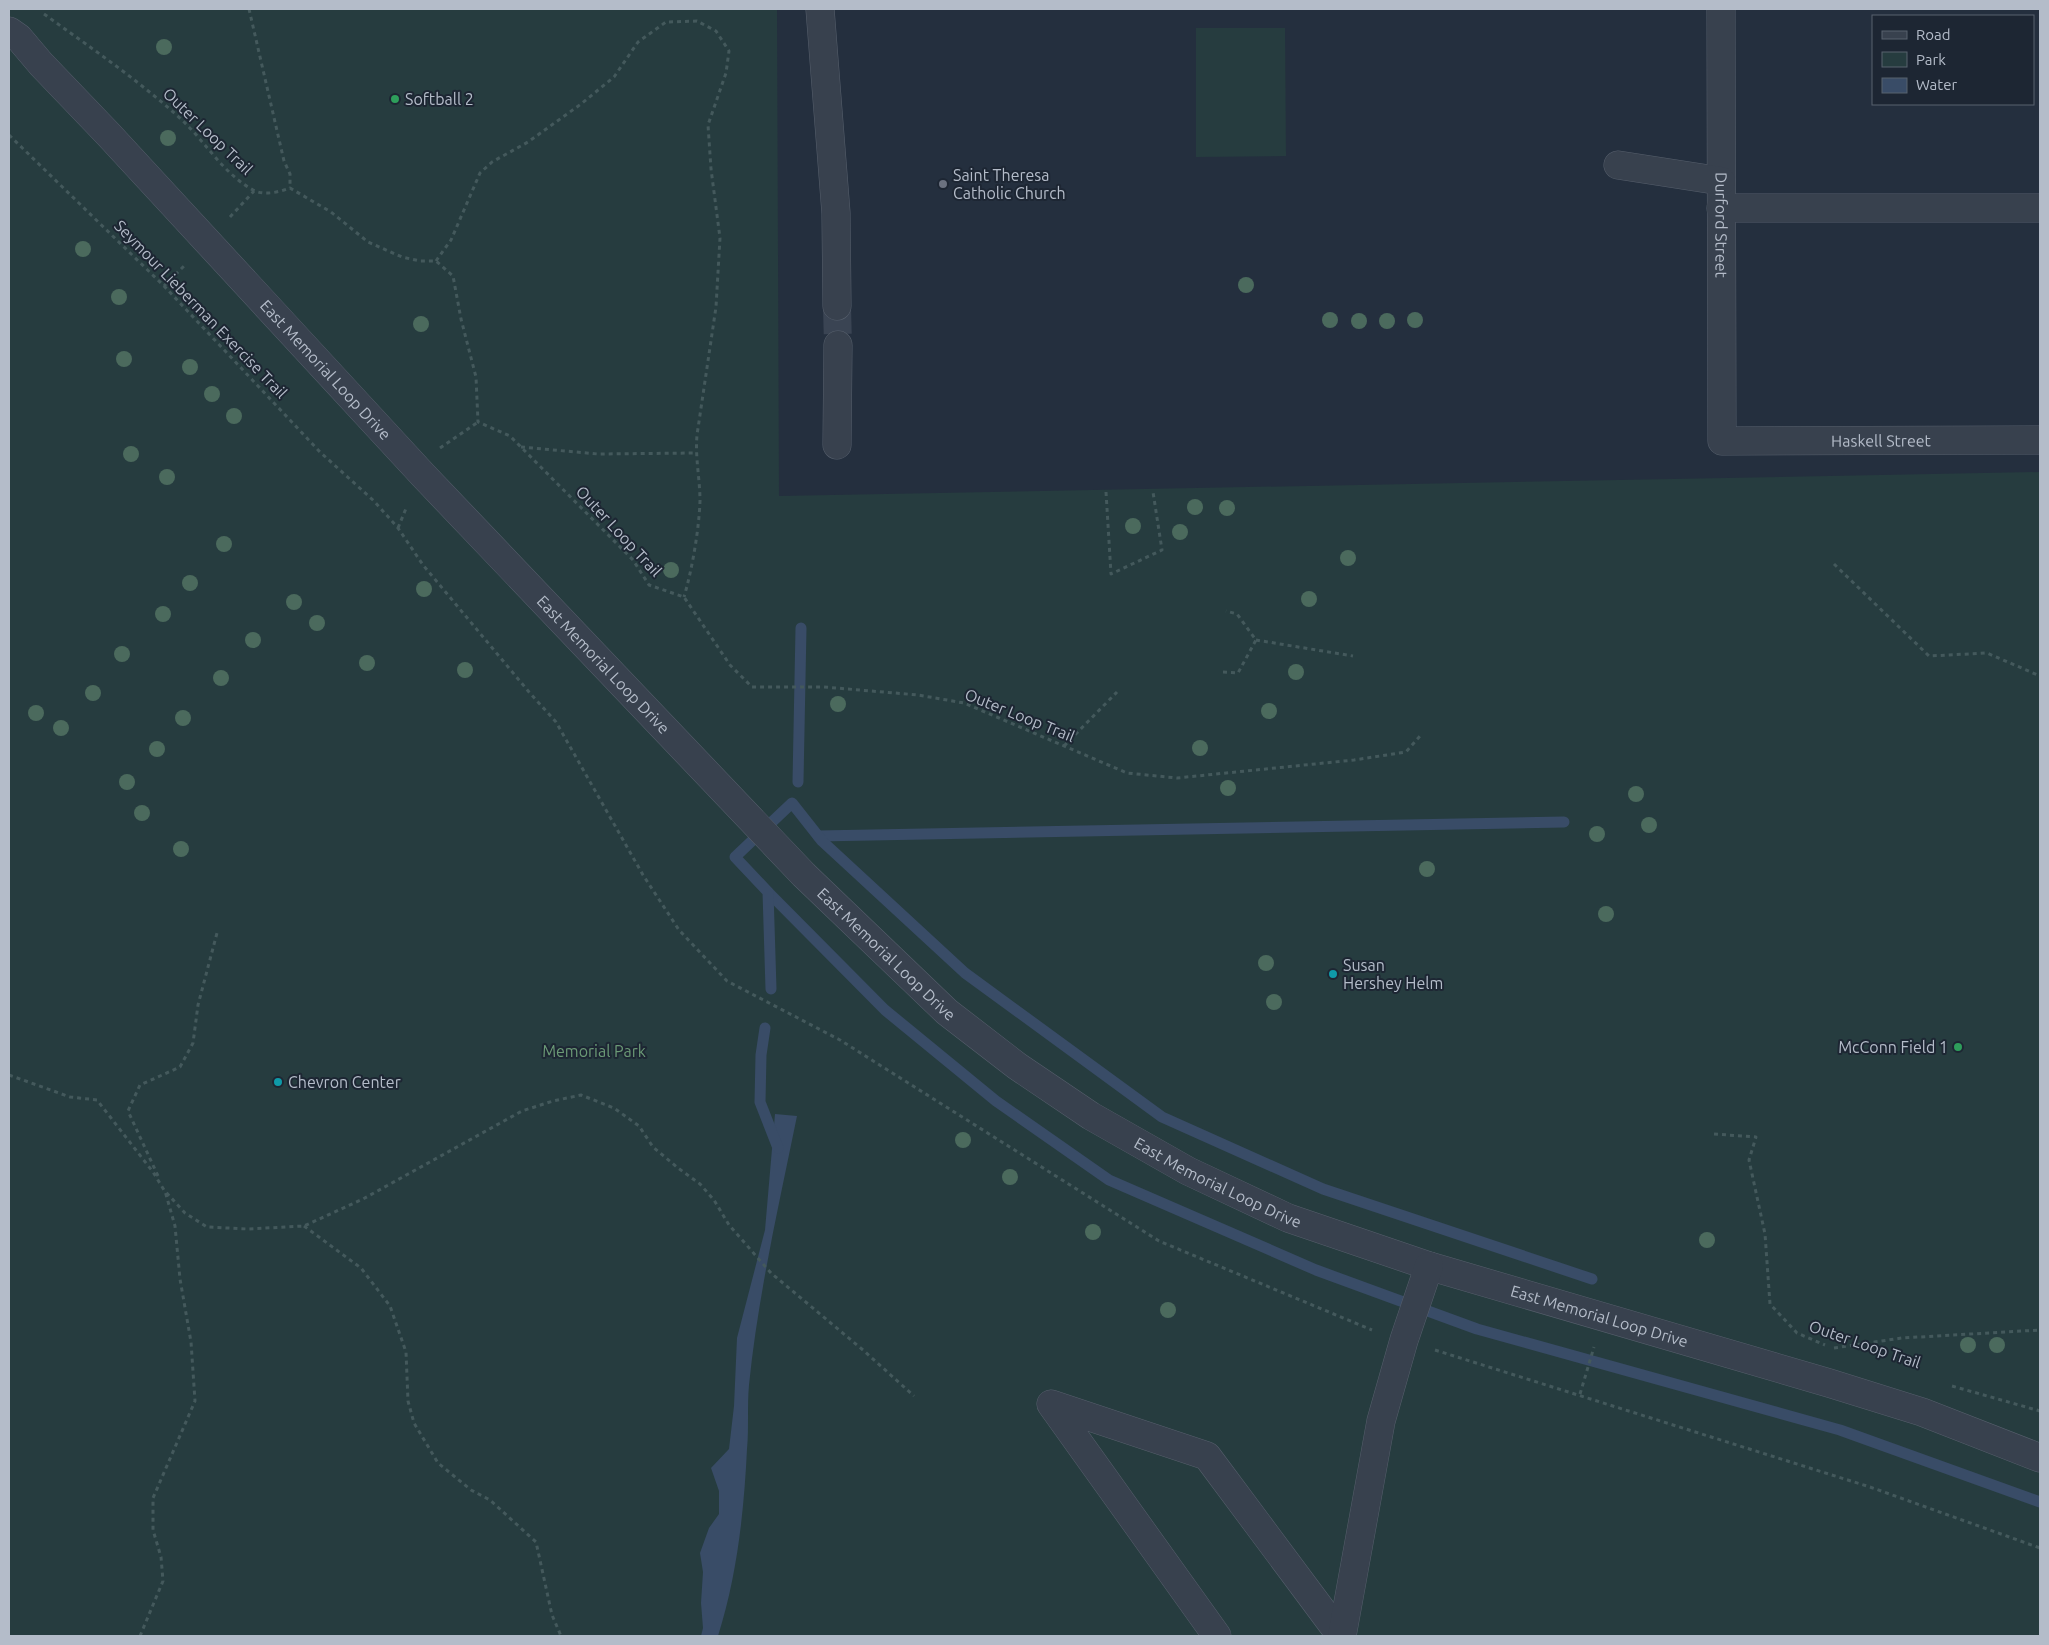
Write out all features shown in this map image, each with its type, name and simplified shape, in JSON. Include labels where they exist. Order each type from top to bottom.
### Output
[{"type":"street","points":[[820,9],[836,213],[838,306]]},
{"type":"street","name":"Durford Street","points":[[1721,9],[1722,441]]},
{"type":"street","name":"East Memorial Loop Drive","points":[[9,31],[19,38],[41,64],[423,474],[804,875],[947,1012],[1017,1066],[1091,1116],[1188,1171],[1288,1218],[1429,1266],[1830,1382],[1922,1412],[2040,1458]]},
{"type":"street","points":[[1618,164],[1721,181]]},
{"type":"street","points":[[1721,208],[2040,208]]},
{"type":"street","points":[[837,445],[838,345]]},
{"type":"street","name":"Haskell Street","points":[[1722,441],[2040,440]]},
{"type":"street","points":[[1341,1636],[1381,1421],[1404,1340],[1429,1266]]},
{"type":"street","points":[[1217,1636],[1051,1404],[1207,1456],[1341,1636]]},
{"type":"path","points":[[249,9],[284,161],[290,174],[290,188],[331,212],[368,242],[402,257],[420,261],[436,260],[453,276],[461,319],[476,378],[478,422],[434,452]]},
{"type":"path","name":"Outer Loop Trail","points":[[45,15],[96,50],[146,89],[183,122],[231,174],[254,191],[268,193],[290,188]]},
{"type":"path","points":[[436,260],[451,240],[480,173],[492,162],[528,142],[581,104],[614,77],[638,42],[666,22],[697,21],[716,31],[729,51],[726,73],[708,125],[711,169],[720,238],[716,307],[696,435],[700,501],[691,576],[684,597]]},
{"type":"path","name":"Seymour Lieberman Exercise Trail","points":[[9,135],[164,286],[320,452],[374,501]]},
{"type":"path","name":"Outer Loop Trail","points":[[478,422],[510,436],[633,560],[648,585],[684,597],[730,666],[752,688],[824,687],[918,695],[964,703],[1127,773],[1177,778],[1354,760],[1406,752],[1421,735]]},
{"type":"path","points":[[521,447],[598,454],[696,453]]},
{"type":"path","points":[[1106,492],[1111,574],[1162,550],[1153,492]]},
{"type":"path","points":[[398,528],[409,501]]},
{"type":"path","points":[[1834,564],[1929,656],[1987,653],[2040,676]]},
{"type":"path","points":[[1226,611],[1237,614],[1256,640],[1353,656]]},
{"type":"path","points":[[1223,672],[1238,673],[1256,640]]},
{"type":"path","points":[[1064,746],[1117,692]]},
{"type":"path","points":[[140,1636],[162,1581],[161,1557],[153,1530],[153,1498],[195,1401],[191,1342],[180,1279],[175,1226],[164,1190],[128,1112],[140,1085],[180,1067],[193,1043],[198,1006],[217,933]]},
{"type":"path","points":[[9,1075],[70,1097],[97,1100],[153,1172],[164,1190],[185,1213],[207,1227],[248,1229],[304,1226],[363,1199],[522,1111],[553,1101],[581,1095],[614,1108],[639,1126],[653,1147],[700,1184],[714,1200],[729,1225],[771,1273],[914,1396]]},
{"type":"path","name":"Outer Loop Trail","points":[[1714,1134],[1756,1137],[1749,1160],[1765,1234],[1770,1304],[1797,1334],[1843,1352]]},
{"type":"path","points":[[304,1226],[361,1268],[390,1306],[406,1352],[408,1400],[414,1423],[438,1463],[471,1490],[490,1500],[536,1542],[552,1616],[561,1636]]},
{"type":"path","points":[[1580,1394],[1602,1316]]},
{"type":"path","points":[[1834,1349],[1902,1338],[2040,1330]]},
{"type":"path","points":[[1948,1385],[2040,1411]]},
{"type":"green space","name":"Memorial Park","points":[[9,9],[777,9],[779,496],[2040,472],[2040,1636],[9,1636]]},
{"type":"green space","points":[[1196,28],[1285,28],[1286,156],[1196,157]]},
{"type":"water","points":[[775,1114],[797,1116],[770,1250],[753,1351],[748,1393],[748,1433],[742,1520],[735,1567],[718,1636],[701,1636],[703,1628],[701,1603],[703,1572],[700,1553],[709,1528],[719,1514],[719,1491],[711,1468],[729,1449],[734,1406],[737,1338],[765,1230]]},
{"type":"waterway","points":[[798,782],[801,628]]},
{"type":"waterway","points":[[771,989],[768,892],[735,857],[792,803],[822,841],[965,973],[1162,1117],[1323,1189],[1592,1279]]},
{"type":"waterway","points":[[818,836],[1564,822]]},
{"type":"waterway","points":[[768,892],[885,1010],[996,1101],[1109,1180],[1316,1270],[1477,1329],[1840,1430],[2040,1502]]},
{"type":"waterway","points":[[765,1028],[761,1055],[760,1102],[778,1148]]},
{"type":"tunnel","points":[[837,306],[838,345]]},
{"type":"place","name":"Softball 2","points":[[395,99]]},
{"type":"place","name":"Saint Theresa Catholic Church","points":[[943,184]]},
{"type":"place","name":"Susan Hershey Helm","points":[[1333,974]]},
{"type":"place","name":"McConn Field 1","points":[[1958,1047]]},
{"type":"place","name":"Chevron Center","points":[[278,1082]]}]
